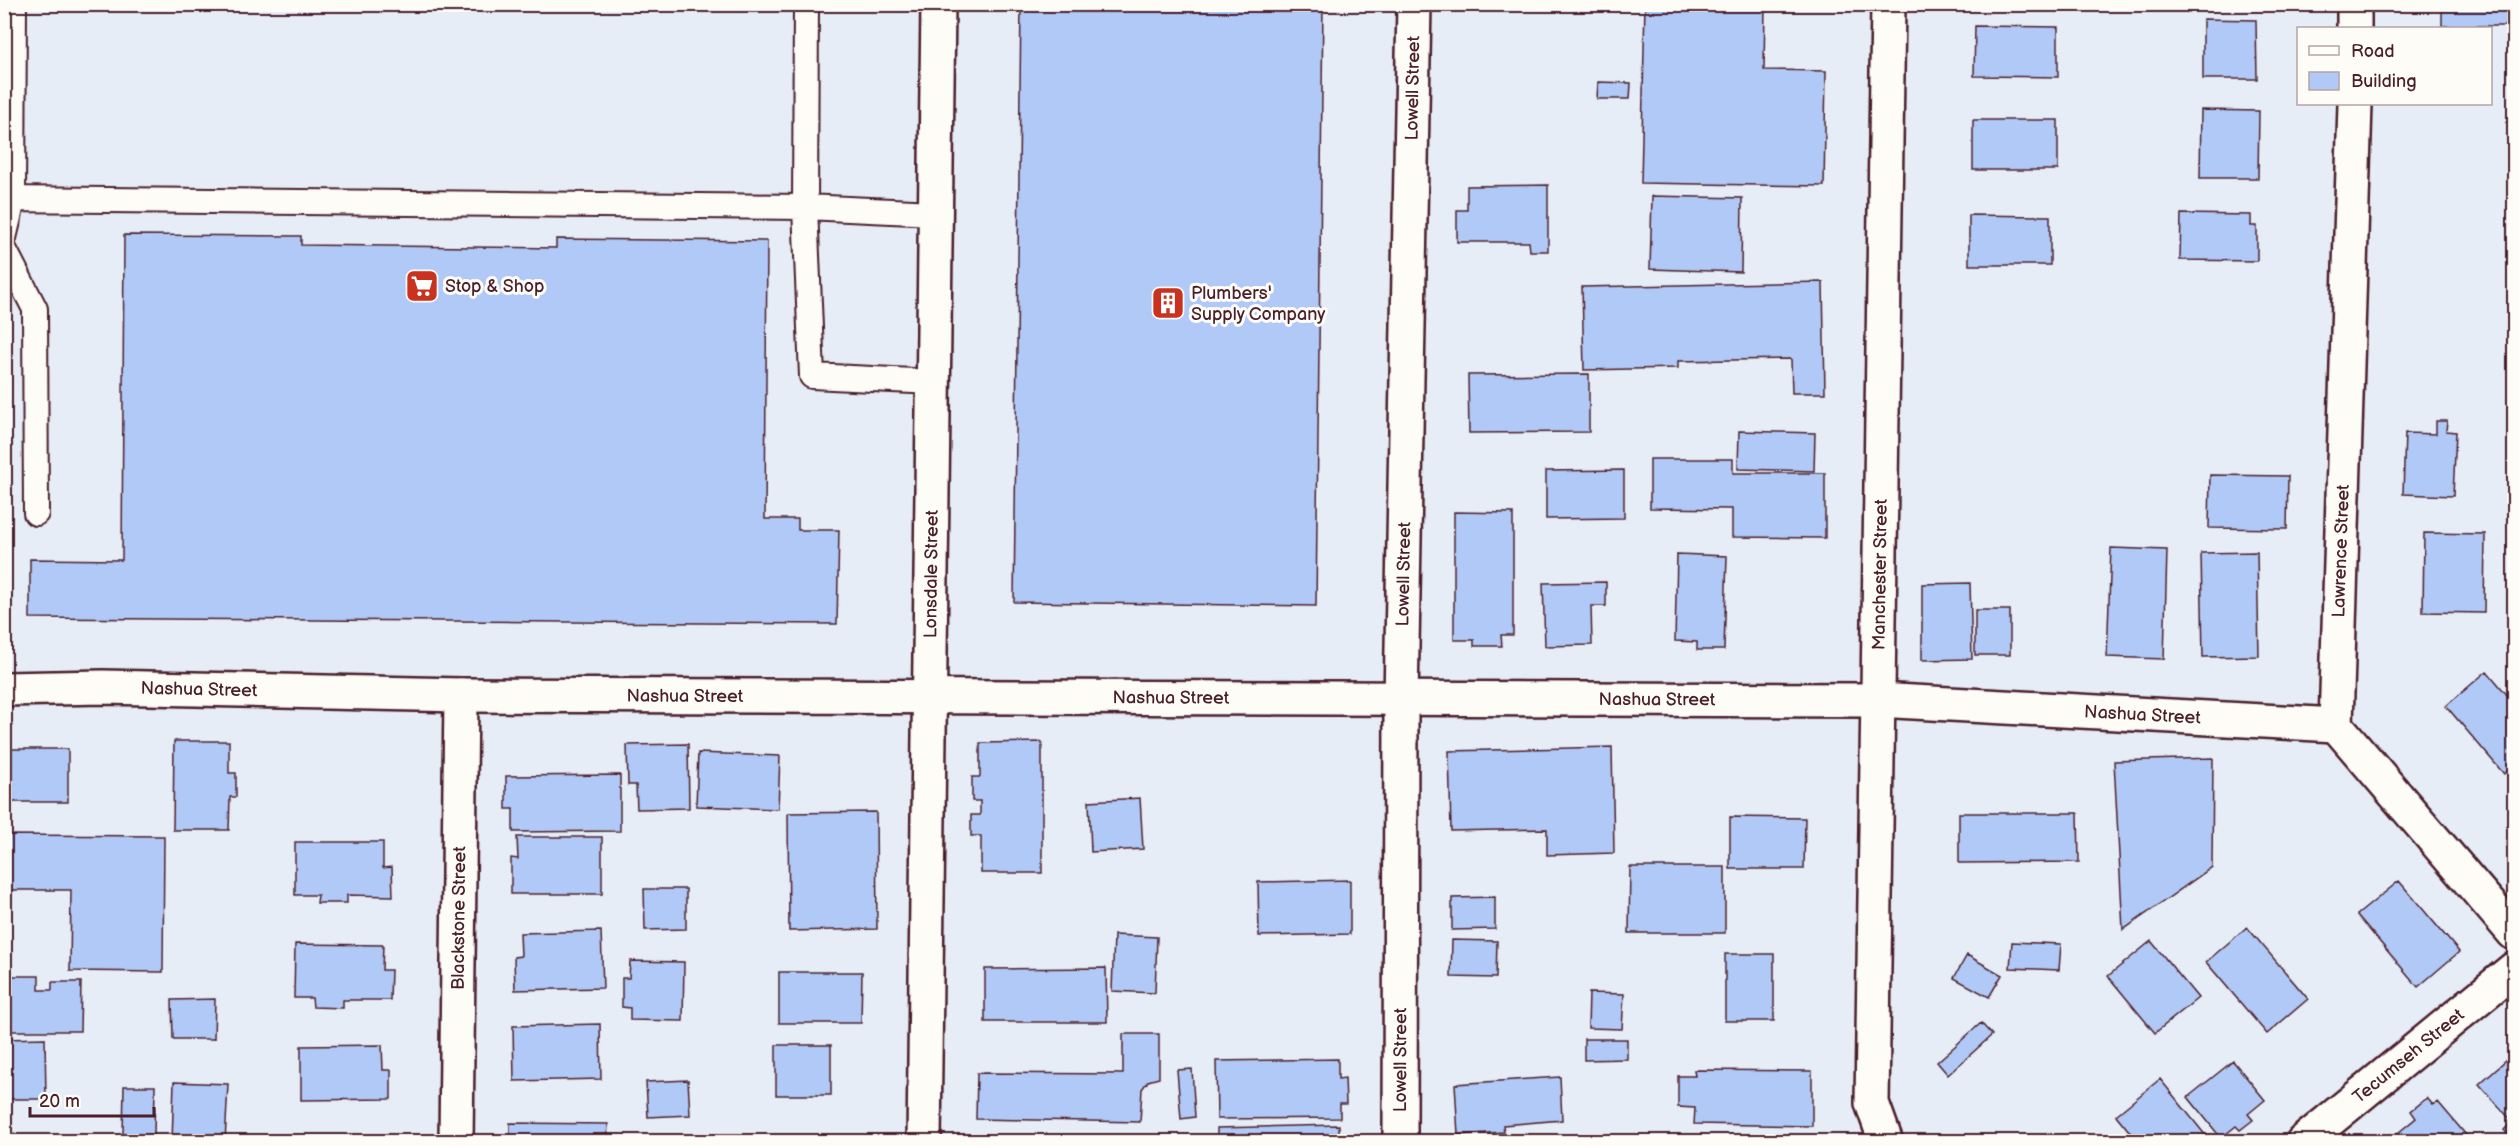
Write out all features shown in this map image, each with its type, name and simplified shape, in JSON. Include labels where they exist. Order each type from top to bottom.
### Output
[{"type":"street","name":"Lonsdale Street","points":[[924,1142],[938,4]]},
{"type":"street","name":"Lowell Street","points":[[1400,1142],[1401,699],[1414,4]]},
{"type":"street","name":"Manchester Street","points":[[1887,1142],[1872,1103],[1888,4]]},
{"type":"street","points":[[2354,4],[2355,27]]},
{"type":"street","name":"Lawrence Street","points":[[2336,725],[2355,105]]},
{"type":"street","name":"Nashua Street","points":[[4,689],[103,687],[460,695],[929,698],[1877,700],[2336,725]]},
{"type":"street","name":"Blackstone Street","points":[[456,1142],[460,695]]},
{"type":"street","points":[[2336,725],[2514,933]]},
{"type":"street","name":"Tecumseh Street","points":[[2303,1142],[2514,969]]},
{"type":"lane","points":[[4,238],[9,200],[14,4]]},
{"type":"lane","points":[[806,4],[805,207],[812,376],[933,382]]},
{"type":"lane","points":[[9,200],[805,207],[935,213]]},
{"type":"lane","points":[[4,249],[36,309],[36,513]]},
{"type":"building","name":"Plumbers' Supply Company","points":[[1021,4],[1323,4],[1316,606],[1014,602]]},
{"type":"building","points":[[1645,4],[1765,4],[1764,70],[1826,71],[1824,186],[1641,183]]},
{"type":"building","points":[[2442,4],[2514,4],[2514,26],[2442,26]]},
{"type":"building","points":[[2203,19],[2256,20],[2257,79],[2203,79]]},
{"type":"building","points":[[1975,26],[2058,27],[2058,77],[1974,76]]},
{"type":"building","points":[[1598,82],[1631,83],[1630,99],[1597,99]]},
{"type":"building","points":[[2201,110],[2259,111],[2258,178],[2200,178]]},
{"type":"building","points":[[1973,120],[2058,120],[2058,170],[1973,170]]},
{"type":"building","points":[[1548,185],[1548,251],[1530,251],[1529,242],[1457,242],[1457,210],[1467,210],[1467,186]]},
{"type":"building","points":[[1652,196],[1742,198],[1741,272],[1650,269]]},
{"type":"building","points":[[2181,214],[2251,215],[2251,226],[2257,226],[2257,261],[2180,260]]},
{"type":"building","points":[[1969,215],[2050,216],[2050,265],[1969,265]]},
{"type":"building","points":[[124,235],[301,236],[301,245],[556,248],[556,239],[767,241],[765,519],[798,519],[798,530],[839,530],[837,624],[30,618],[30,559],[122,560]]},
{"type":"building","points":[[1823,282],[1825,393],[1792,393],[1791,359],[1678,361],[1678,368],[1584,370],[1582,287]]},
{"type":"building","points":[[1589,374],[1589,432],[1469,433],[1468,375]]},
{"type":"building","points":[[2436,421],[2447,421],[2446,431],[2456,432],[2453,496],[2403,494],[2405,433],[2436,434]]},
{"type":"building","points":[[1739,431],[1815,433],[1814,471],[1738,469]]},
{"type":"building","points":[[1650,459],[1733,459],[1733,473],[1825,473],[1825,538],[1732,537],[1732,509],[1650,508]]},
{"type":"building","points":[[1624,470],[1624,518],[1546,519],[1546,471]]},
{"type":"building","points":[[2210,475],[2288,476],[2287,529],[2209,528]]},
{"type":"building","points":[[1454,512],[1513,513],[1513,635],[1501,635],[1502,646],[1474,646],[1474,640],[1454,640]]},
{"type":"building","points":[[2424,533],[2485,534],[2484,613],[2423,612]]},
{"type":"building","points":[[2111,548],[2167,550],[2164,659],[2107,657]]},
{"type":"building","points":[[2257,552],[2259,656],[2203,657],[2201,553]]},
{"type":"building","points":[[1677,554],[1727,556],[1724,650],[1697,650],[1697,642],[1675,641]]},
{"type":"building","points":[[1606,582],[1606,606],[1591,606],[1592,645],[1545,646],[1543,583]]},
{"type":"building","points":[[1970,583],[1972,659],[1922,660],[1922,584]]},
{"type":"building","points":[[1975,610],[2010,610],[2010,655],[1975,655]]},
{"type":"building","points":[[2487,671],[2514,703],[2514,765],[2504,774],[2446,706]]},
{"type":"building","points":[[174,741],[229,741],[229,773],[236,773],[236,797],[230,797],[229,830],[173,830]]},
{"type":"building","points":[[1042,742],[1042,873],[981,873],[981,836],[971,836],[971,815],[980,815],[980,801],[972,801],[972,777],[980,777],[980,743]]},
{"type":"building","points":[[688,744],[689,808],[637,809],[636,785],[628,785],[627,745]]},
{"type":"building","points":[[1612,747],[1614,853],[1547,855],[1547,829],[1451,831],[1449,751]]},
{"type":"building","points":[[4,749],[68,749],[68,802],[4,802]]},
{"type":"building","points":[[698,753],[780,756],[778,809],[696,806]]},
{"type":"building","points":[[2213,758],[2212,867],[2123,930],[2114,761]]},
{"type":"building","points":[[620,775],[620,831],[513,832],[513,809],[506,809],[506,776]]},
{"type":"building","points":[[1140,798],[1143,849],[1091,852],[1089,801]]},
{"type":"building","points":[[876,812],[877,929],[789,931],[788,813]]},
{"type":"building","points":[[1959,813],[2078,813],[2079,862],[1959,863]]},
{"type":"building","points":[[1730,817],[1805,818],[1804,869],[1730,869]]},
{"type":"building","points":[[4,835],[164,836],[163,972],[70,971],[71,890],[4,890]]},
{"type":"building","points":[[517,837],[602,837],[602,894],[511,894],[511,858],[518,859]]},
{"type":"building","points":[[295,842],[383,842],[383,868],[392,867],[393,896],[347,895],[347,903],[317,903],[318,895],[295,895]]},
{"type":"building","points":[[1630,867],[1725,867],[1725,933],[1629,933]]},
{"type":"building","points":[[1350,880],[1350,934],[1259,936],[1258,882]]},
{"type":"building","points":[[2399,881],[2459,952],[2418,987],[2357,915]]},
{"type":"building","points":[[644,889],[686,889],[686,929],[645,930]]},
{"type":"building","points":[[1495,897],[1495,929],[1452,930],[1452,898]]},
{"type":"building","points":[[2247,927],[2308,999],[2267,1034],[2206,962]]},
{"type":"building","points":[[601,931],[603,988],[515,990],[514,957],[521,956],[520,933]]},
{"type":"building","points":[[1114,935],[1157,937],[1155,993],[1112,991]]},
{"type":"building","points":[[1452,940],[1497,941],[1496,978],[1451,977]]},
{"type":"building","points":[[2151,941],[2198,998],[2155,1033],[2108,976]]},
{"type":"building","points":[[2012,942],[2061,944],[2059,970],[2010,968]]},
{"type":"building","points":[[295,944],[383,945],[382,970],[391,970],[390,1000],[343,1000],[343,1008],[313,1007],[312,998],[294,998]]},
{"type":"building","points":[[1725,954],[1774,954],[1774,1021],[1725,1021]]},
{"type":"building","points":[[1967,955],[2002,975],[1989,997],[1954,978]]},
{"type":"building","points":[[630,961],[684,962],[683,1021],[630,1020],[630,1008],[622,1007],[622,978],[629,978]]},
{"type":"building","points":[[1106,968],[1107,1022],[985,1022],[985,969]]},
{"type":"building","points":[[779,972],[862,972],[861,1023],[779,1023]]},
{"type":"building","points":[[4,976],[39,976],[39,990],[52,990],[52,982],[81,982],[80,1031],[4,1031]]},
{"type":"building","points":[[1589,993],[1624,994],[1622,1029],[1588,1028]]},
{"type":"building","points":[[215,999],[214,1039],[173,1039],[172,1000]]},
{"type":"building","points":[[1981,1023],[1992,1035],[1948,1075],[1937,1062]]},
{"type":"building","points":[[600,1024],[601,1079],[514,1081],[513,1026]]},
{"type":"building","points":[[1123,1034],[1159,1034],[1159,1078],[1148,1081],[1142,1089],[1140,1122],[976,1119],[977,1073],[1123,1074]]},
{"type":"building","points":[[45,1038],[46,1099],[4,1099],[4,1039]]},
{"type":"building","points":[[1584,1039],[1627,1039],[1627,1059],[1584,1060]]},
{"type":"building","points":[[382,1045],[383,1070],[391,1070],[391,1099],[301,1100],[301,1046]]},
{"type":"building","points":[[776,1045],[831,1045],[831,1095],[776,1095]]},
{"type":"building","points":[[2514,1053],[2514,1115],[2510,1119],[2479,1084]]},
{"type":"building","points":[[1338,1059],[1338,1079],[1345,1078],[1346,1104],[1340,1104],[1340,1118],[1217,1119],[1216,1061]]},
{"type":"building","points":[[2233,1061],[2265,1100],[2248,1114],[2253,1120],[2240,1130],[2236,1126],[2221,1138],[2188,1097]]},
{"type":"building","points":[[1192,1069],[1195,1117],[1181,1119],[1177,1070]]},
{"type":"building","points":[[1694,1070],[1812,1071],[1812,1126],[1694,1124],[1695,1108],[1678,1107],[1678,1076],[1695,1076]]},
{"type":"building","points":[[1560,1077],[1562,1120],[1503,1125],[1504,1132],[1458,1135],[1455,1084]]},
{"type":"building","points":[[2160,1079],[2211,1142],[2138,1142],[2116,1115]]},
{"type":"building","points":[[688,1080],[690,1115],[648,1117],[646,1082]]},
{"type":"building","points":[[174,1082],[228,1084],[225,1142],[172,1142]]},
{"type":"building","points":[[124,1086],[155,1086],[154,1135],[123,1135]]},
{"type":"building","points":[[2427,1098],[2433,1105],[2438,1102],[2472,1142],[2397,1142],[2393,1137],[2416,1118],[2411,1111]]},
{"type":"building","points":[[2514,1120],[2514,1141],[2504,1130]]},
{"type":"building","points":[[510,1123],[608,1124],[607,1142],[510,1142]]},
{"type":"building","points":[[1339,1125],[1339,1141],[1348,1142],[1217,1142],[1217,1128]]},
{"type":"building","points":[[57,1138],[57,1142],[4,1142],[4,1140]]},
{"type":"place","name":"Stop & Shop","points":[[422,286]]},
{"type":"place","name":"Plumbers' Supply Company","points":[[1168,303]]}]
